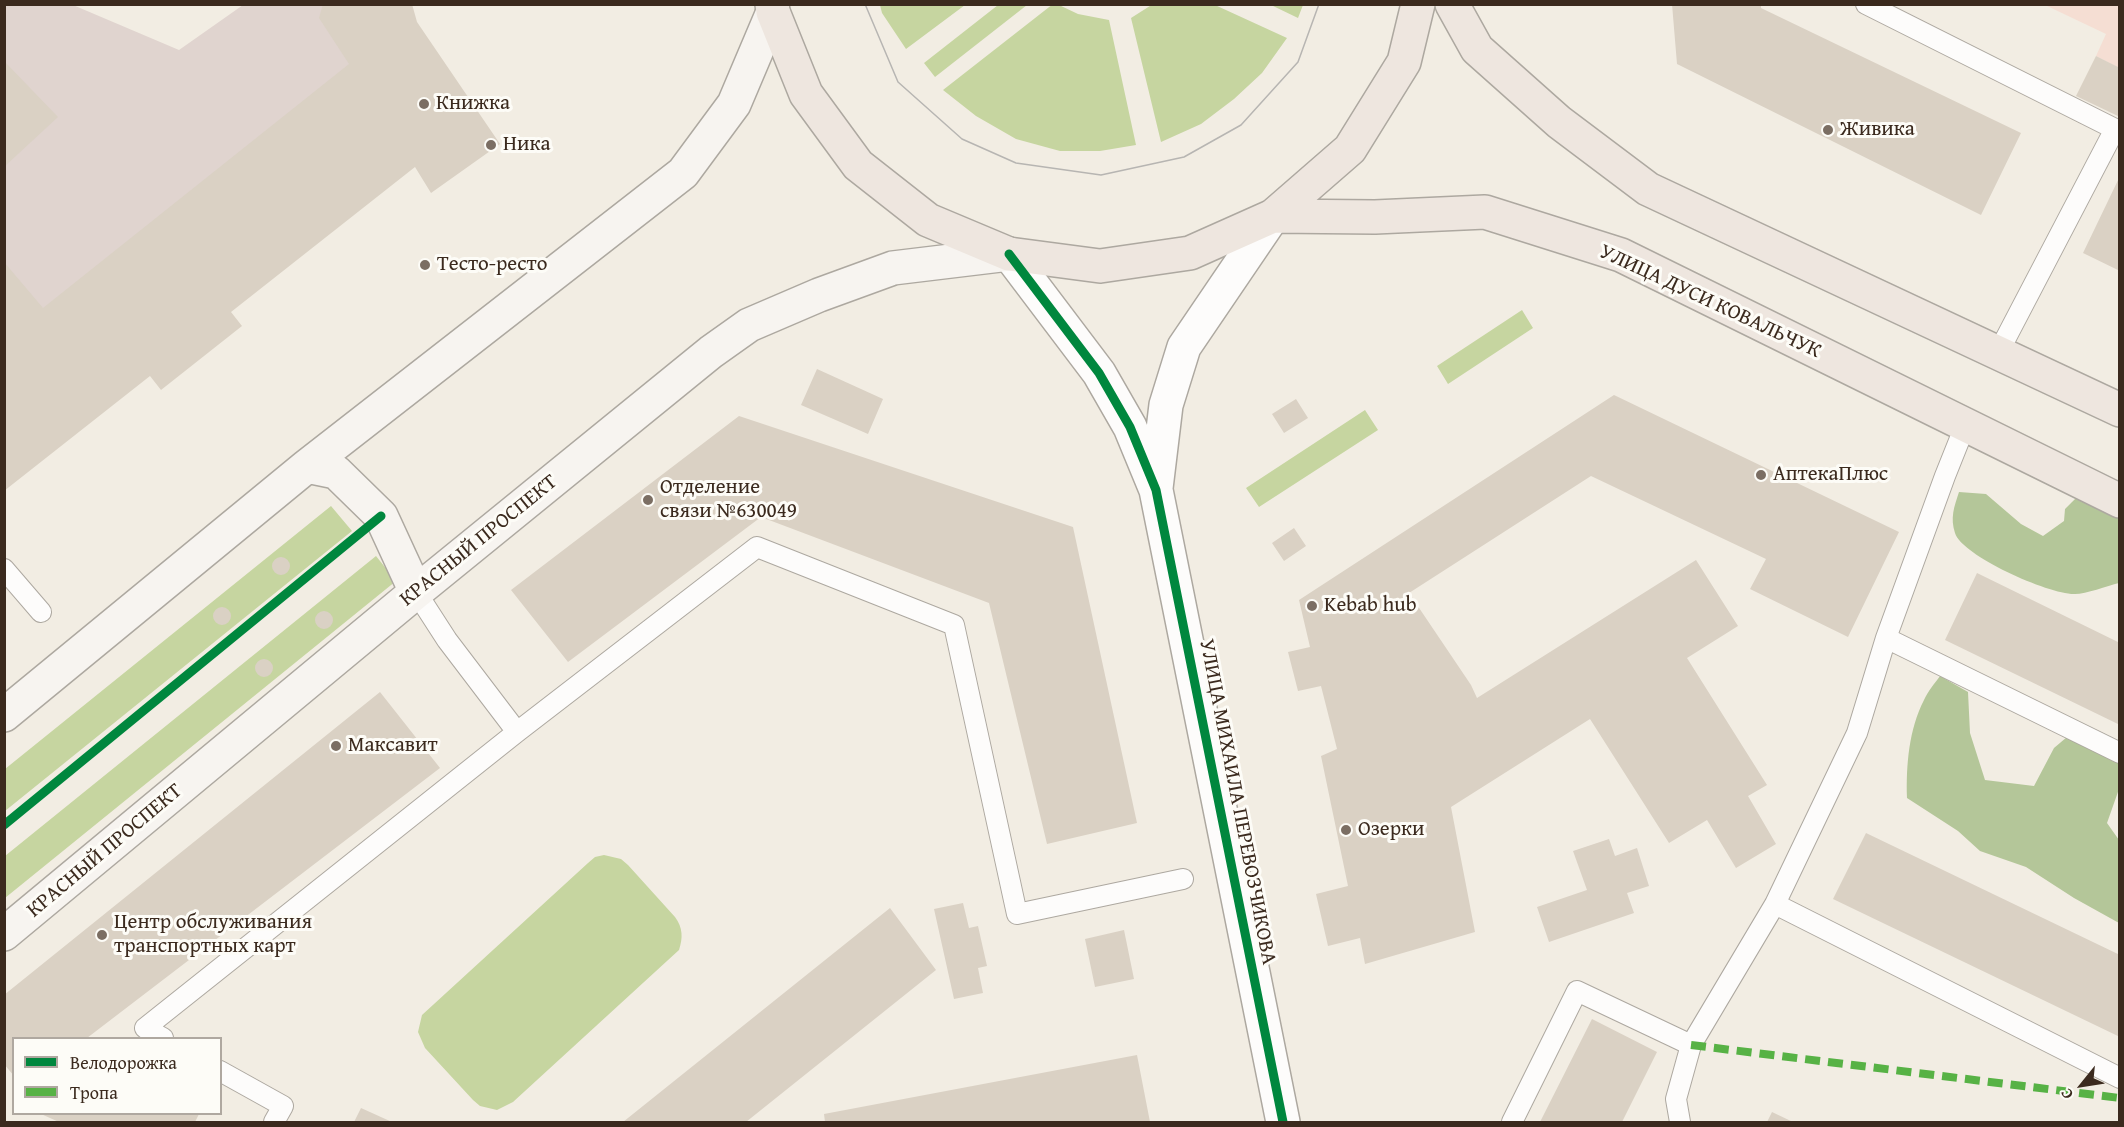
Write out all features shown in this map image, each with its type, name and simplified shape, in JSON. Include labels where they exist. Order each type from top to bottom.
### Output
[{"type":"main road","points":[[773,8],[806,94],[858,165],[928,220],[1009,254],[1100,266],[1190,253],[1273,216],[1350,149],[1404,62],[1419,4]]},
{"type":"main road","points":[[1452,4],[1477,49],[1559,122],[1648,189],[2120,410]]},
{"type":"main road","points":[[4,715],[307,466],[683,173],[734,104],[773,8]]},
{"type":"main road","name":"УЛИЦА ДУСИ КОВАЛЬЧУК","points":[[1273,216],[1375,217],[1485,212],[1621,255],[2120,501]]},
{"type":"main road","name":"КРАСНЫЙ ПРОСПЕКТ","points":[[4,934],[416,592],[711,352],[749,325],[819,295],[892,268],[1009,254]]},
{"type":"main road","points":[[307,466],[336,472],[381,516],[416,592]]},
{"type":"street","points":[[1156,489],[1166,405],[1184,347],[1273,216]]},
{"type":"street","points":[[1009,254],[1099,373],[1130,427],[1156,489]]},
{"type":"street","name":"УЛИЦА МИХАИЛА ПЕРЕВОЗЧИКОВА","points":[[1156,489],[1283,1122]]},
{"type":"lane","points":[[1866,4],[2117,130],[1998,353]]},
{"type":"lane","points":[[1680,1122],[1676,1099],[1691,1045],[1775,904],[1857,733],[1886,638],[1965,426]]},
{"type":"lane","points":[[161,1037],[145,1028],[517,732],[757,547],[954,625],[1017,915],[1183,879]]},
{"type":"lane","points":[[4,569],[41,612]]},
{"type":"lane","points":[[416,592],[447,640],[517,732]]},
{"type":"lane","points":[[1886,638],[2120,753]]},
{"type":"lane","points":[[1775,904],[2120,1078]]},
{"type":"lane","points":[[1512,1122],[1577,991],[1691,1045]]},
{"type":"lane","points":[[222,1072],[283,1106],[274,1122]]},
{"type":"shaded area","points":[[5,5],[73,5],[179,50],[243,5],[380,5],[417,79],[5,415]]},
{"type":"shaded area","points":[[2045,5],[2119,5],[2119,68],[2096,56],[2106,34]]},
{"type":"green space","points":[[880,4],[965,5],[906,49],[882,13]]},
{"type":"green space","points":[[1053,4],[1078,14],[1109,20],[1136,145],[1100,151],[1060,151],[1016,139],[976,116],[943,90]]},
{"type":"green space","points":[[1153,4],[1215,5],[1287,38],[1262,73],[1234,99],[1201,124],[1161,142],[1131,18]]},
{"type":"green space","points":[[998,5],[1027,5],[935,77],[924,63]]},
{"type":"green space","points":[[1271,5],[1303,5],[1298,18]]},
{"type":"green space","points":[[1522,310],[1533,328],[1448,384],[1437,366]]},
{"type":"green space","points":[[1365,410],[1378,430],[1259,507],[1246,488]]},
{"type":"green space","points":[[1959,492],[1986,494],[2021,524],[2043,536],[2064,521],[2065,509],[2076,498],[2119,514],[2119,583],[2080,594],[2063,593],[2028,581],[1989,563],[1961,542],[1955,533],[1953,517]]},
{"type":"green space","points":[[331,506],[352,531],[5,811],[5,769]]},
{"type":"green space","points":[[376,556],[396,581],[5,898],[5,856]]},
{"type":"green space","points":[[1940,676],[1968,692],[1970,733],[1985,780],[2034,786],[2054,748],[2067,737],[2119,750],[2119,789],[2107,823],[2119,840],[2119,923],[2026,867],[1980,851],[1958,831],[1907,798],[1908,760],[1915,723],[1926,697]]},
{"type":"green space","points":[[604,855],[621,859],[628,865],[675,917],[682,933],[679,950],[513,1102],[497,1110],[480,1106],[425,1048],[418,1032],[422,1015],[588,863],[595,857]]},
{"type":"building","points":[[323,4],[412,4],[417,22],[500,144],[431,193],[415,167],[231,312],[242,326],[161,390],[150,376],[4,491],[4,262],[43,308],[349,64],[319,18]]},
{"type":"building","points":[[1672,4],[1761,4],[1761,8],[2021,133],[1981,215],[1677,64]]},
{"type":"building","points":[[2096,56],[2120,68],[2120,117],[2076,96]]},
{"type":"building","points":[[4,61],[58,117],[4,167]]},
{"type":"building","points":[[2120,176],[2120,271],[2083,253]]},
{"type":"building","points":[[817,369],[883,399],[868,434],[801,405]]},
{"type":"building","points":[[1614,395],[1899,532],[1848,637],[1750,589],[1766,559],[1591,476],[1409,593],[1471,685],[1477,698],[1696,560],[1738,626],[1687,658],[1767,785],[1748,796],[1776,844],[1736,868],[1707,820],[1669,843],[1590,719],[1451,807],[1475,932],[1365,964],[1360,938],[1328,946],[1316,894],[1348,886],[1321,756],[1337,749],[1321,686],[1298,691],[1288,652],[1310,647],[1299,600]]},
{"type":"building","points":[[1296,399],[1308,418],[1284,433],[1272,414]]},
{"type":"building","points":[[739,416],[1073,527],[1137,823],[1047,844],[989,603],[761,517],[568,662],[511,590]]},
{"type":"building","points":[[1294,528],[1306,546],[1284,561],[1272,543]]},
{"type":"building","points":[[281,557],[287,560],[290,566],[287,572],[281,575],[275,572],[272,566],[275,560]]},
{"type":"building","points":[[1977,573],[2120,643],[2120,725],[1945,640]]},
{"type":"building","points":[[222,607],[228,610],[231,616],[228,622],[222,625],[216,622],[213,616],[216,610]]},
{"type":"building","points":[[324,611],[330,614],[333,620],[330,626],[324,629],[318,626],[315,620],[318,614]]},
{"type":"building","points":[[264,659],[270,662],[273,668],[270,674],[264,677],[258,674],[255,668],[258,662]]},
{"type":"building","points":[[380,692],[440,768],[88,1037],[12,1037],[12,1074],[4,1064],[4,995]]},
{"type":"building","points":[[1866,833],[2120,955],[2120,1037],[1833,899]]},
{"type":"building","points":[[1609,839],[1615,856],[1637,848],[1649,886],[1627,893],[1634,913],[1549,942],[1537,907],[1587,890],[1573,851]]},
{"type":"building","points":[[963,903],[969,928],[978,926],[987,966],[978,968],[983,993],[954,999],[934,909]]},
{"type":"building","points":[[890,908],[936,970],[746,1122],[623,1122]]},
{"type":"building","points":[[1124,930],[1134,979],[1095,987],[1085,939]]},
{"type":"building","points":[[1592,1019],[1657,1052],[1622,1122],[1540,1122]]},
{"type":"building","points":[[1137,1055],[1150,1122],[825,1122],[824,1114]]},
{"type":"building","points":[[361,1108],[392,1122],[354,1122]]},
{"type":"building","points":[[1772,1112],[1793,1122],[1767,1122]]},
{"type":"building","points":[[43,1115],[198,1115],[195,1122],[59,1122]]},
{"type":"tram line","points":[[865,4],[898,82],[962,139],[1016,163],[1101,175],[1184,157],[1241,125],[1298,62],[1319,4]]},
{"type":"marked path","points":[[1691,1045],[2120,1098]]},
{"type":"cycle path","points":[[1009,254],[1099,373],[1130,427],[1156,490],[1283,1122]]},
{"type":"cycle path","points":[[4,825],[381,516]]},
{"type":"place","name":"Книжка","points":[[424,104]]},
{"type":"place","name":"Живика","points":[[1828,130]]},
{"type":"place","name":"Ника","points":[[491,145]]},
{"type":"place","name":"Тесто-ресто","points":[[425,265]]},
{"type":"place","name":"АптекаПлюс","points":[[1761,475]]},
{"type":"place","name":"Отделение связи №630049","points":[[648,500]]},
{"type":"place","name":"Kebab hub","points":[[1312,606]]},
{"type":"place","name":"Максавит","points":[[336,746]]},
{"type":"place","name":"Озерки","points":[[1346,830]]},
{"type":"place","name":"Центр обслуживания транспортных карт","points":[[102,935]]}]
